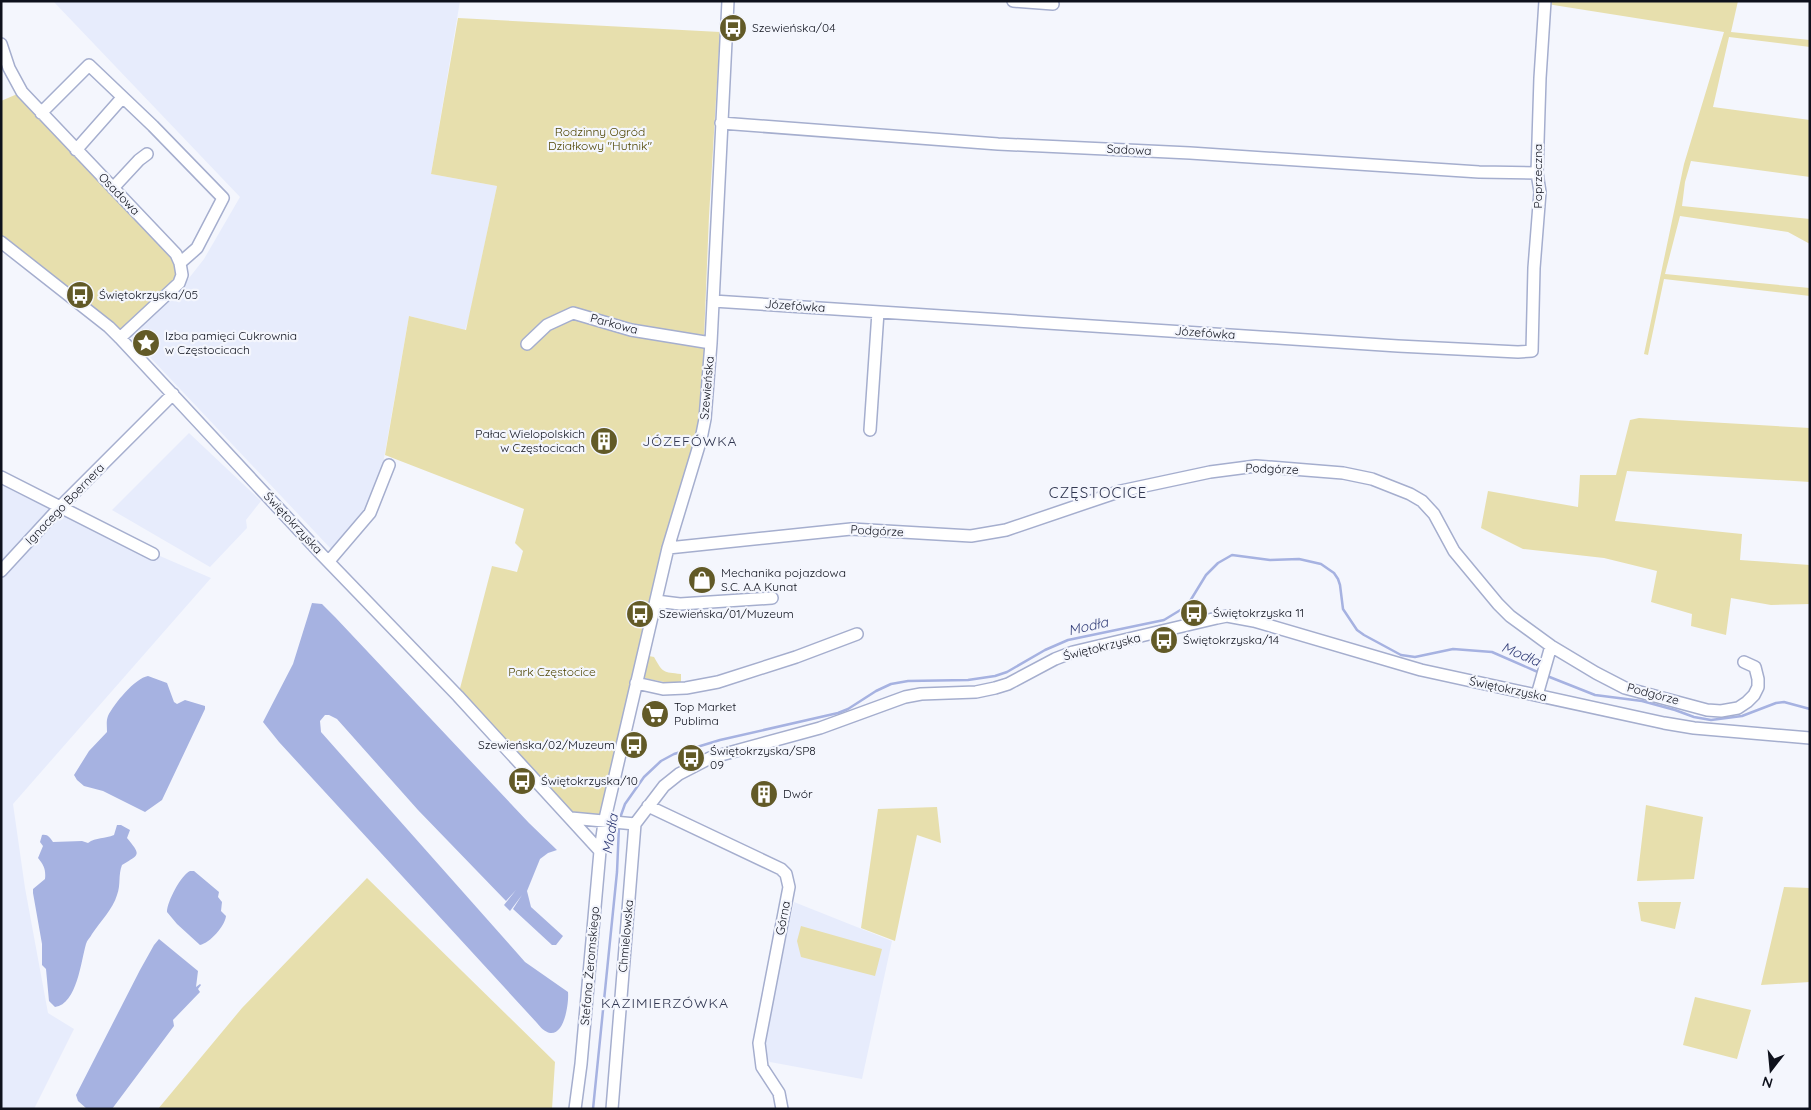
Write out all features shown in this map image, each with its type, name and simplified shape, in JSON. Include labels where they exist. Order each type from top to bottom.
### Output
[{"type":"street","name":"Szewieńska","points":[[619,823],[636,683],[668,548],[705,419],[711,343],[727,1]]},
{"type":"street","points":[[1013,1],[1053,4]]},
{"type":"street","name":"Poprzeczna","points":[[1532,351],[1534,268],[1540,192],[1538,174],[1540,78],[1545,1]]},
{"type":"street","name":"Osadowa","points":[[1,44],[9,68],[22,92],[176,254],[180,263]]},
{"type":"street","points":[[41,113],[88,65],[153,126],[223,198],[197,248],[180,263],[182,275],[179,283],[120,338]]},
{"type":"street","points":[[76,150],[122,98]]},
{"type":"street","name":"Sadowa","points":[[721,123],[998,144],[1190,153],[1479,172],[1538,174]]},
{"type":"street","points":[[113,188],[147,154]]},
{"type":"street","name":"Świętokrzyska","points":[[1,242],[109,327],[120,338],[600,851]]},
{"type":"street","name":"Józefówka","points":[[713,301],[1398,346],[1518,352],[1532,351]]},
{"type":"street","points":[[870,430],[878,312]]},
{"type":"street","name":"Parkowa","points":[[527,344],[547,325],[574,313],[631,330],[711,343]]},
{"type":"street","name":"Ignacego Boernera","points":[[1,571],[60,507],[128,438],[142,427],[170,391]]},
{"type":"street","points":[[329,561],[370,513],[389,465]]},
{"type":"street","name":"Podgórze","points":[[668,548],[851,529],[970,536],[1006,530],[1120,492],[1210,472],[1256,466],[1343,473],[1372,479],[1410,494],[1422,502],[1434,514],[1454,551],[1510,616],[1551,646],[1625,688],[1707,710],[1721,711],[1738,708],[1754,695],[1758,687],[1755,667],[1744,662]]},
{"type":"street","points":[[1,477],[153,554]]},
{"type":"street","points":[[656,601],[680,604],[772,598]]},
{"type":"street","name":"Świętokrzyska","points":[[619,823],[648,806],[664,786],[679,774],[710,758],[820,728],[905,697],[922,694],[976,692],[995,688],[1008,684],[1054,659],[1072,652],[1228,616],[1254,621],[1421,670],[1538,691],[1694,728],[1810,738]]},
{"type":"street","points":[[636,683],[663,689],[686,688],[718,682],[787,660],[857,634]]},
{"type":"street","points":[[1538,691],[1551,646]]},
{"type":"street","name":"Górna","points":[[648,806],[781,869],[786,874],[789,887],[759,1043],[762,1067],[779,1093],[782,1109]]},
{"type":"street","points":[[571,818],[619,823]]},
{"type":"street","name":"Stefana Żeromskiego","points":[[575,1109],[581,1064],[600,851],[619,823]]},
{"type":"street","name":"Chmielowska","points":[[612,1109],[619,823]]},
{"type":"shaded area","points":[[53,1],[460,1],[431,174],[497,186],[469,318],[465,330],[409,316],[383,464],[374,496],[369,508],[332,550],[130,336],[182,287],[204,259],[240,197]]},
{"type":"shaded area","points":[[189,433],[261,501],[246,520],[247,528],[210,567],[112,510]]},
{"type":"shaded area","points":[[1,477],[146,550],[211,578],[13,804],[25,888],[48,1013],[74,1029],[34,1109],[1,1109]]},
{"type":"shaded area","points":[[794,902],[892,941],[862,1079],[770,1062],[762,1051]]},
{"type":"green space","points":[[1548,1],[1738,1],[1731,32],[1810,40],[1810,47],[1729,37],[1713,107],[1810,120],[1810,177],[1691,161],[1685,182],[1682,206],[1810,219],[1810,244],[1788,232],[1680,216],[1665,274],[1810,288],[1810,296],[1664,279],[1648,355],[1644,354],[1684,164],[1724,32],[1547,4]]},
{"type":"green space","points":[[458,18],[720,32],[704,338],[633,327],[571,311],[631,330],[711,343],[705,419],[701,439],[668,548],[604,823],[571,818],[458,696],[492,566],[517,572],[523,551],[515,543],[524,509],[385,455],[409,316],[466,330],[497,186],[431,174]]},
{"type":"green space","points":[[22,92],[176,254],[182,275],[120,338],[1,242],[1,101]]},
{"type":"green space","points":[[1639,418],[1810,428],[1810,482],[1627,471],[1615,521],[1742,534],[1740,560],[1810,565],[1810,604],[1771,605],[1731,598],[1726,635],[1691,626],[1692,614],[1651,602],[1657,571],[1604,558],[1523,549],[1481,528],[1488,491],[1578,507],[1580,475],[1616,475],[1630,420]]},
{"type":"green space","points":[[649,656],[654,657],[664,671],[681,674],[681,684],[644,678]]},
{"type":"green space","points":[[1646,805],[1703,817],[1694,879],[1637,881]]},
{"type":"green space","points":[[937,807],[941,843],[917,835],[895,941],[861,928],[878,809]]},
{"type":"green space","points":[[367,878],[555,1062],[552,1109],[158,1109],[242,1008]]},
{"type":"green space","points":[[1784,887],[1810,888],[1810,982],[1761,985]]},
{"type":"green space","points":[[1638,902],[1681,902],[1675,929],[1641,921]]},
{"type":"green space","points":[[801,926],[882,949],[875,976],[801,957],[797,941]]},
{"type":"green space","points":[[1695,997],[1751,1010],[1737,1059],[1683,1045]]},
{"type":"water","points":[[312,603],[322,604],[335,617],[529,823],[557,850],[548,853],[540,859],[527,891],[531,907],[563,936],[556,945],[552,945],[513,909],[522,895],[510,911],[504,905],[516,890],[506,901],[418,810],[337,719],[325,715],[320,721],[321,732],[525,962],[568,992],[568,1003],[563,1024],[555,1032],[550,1033],[540,1026],[279,742],[263,722],[293,664]]},
{"type":"water","points":[[148,676],[167,683],[174,702],[177,704],[185,700],[205,706],[205,709],[162,800],[145,812],[103,791],[84,786],[74,775],[89,751],[107,732],[107,718],[115,705],[131,686]]},
{"type":"water","points":[[117,825],[130,830],[127,838],[135,848],[136,854],[122,865],[115,900],[86,943],[80,971],[73,990],[62,1004],[55,1007],[49,1001],[46,969],[42,965],[42,944],[33,893],[33,889],[45,879],[44,868],[38,858],[43,846],[40,842],[42,835],[47,836],[53,842],[82,841],[88,843],[114,835]]},
{"type":"water","points":[[190,871],[194,871],[219,892],[218,897],[222,902],[221,911],[226,916],[216,934],[200,945],[167,912],[175,889]]},
{"type":"water","points":[[159,939],[198,971],[196,987],[201,985],[198,989],[200,992],[173,1020],[174,1026],[112,1109],[87,1109],[78,1101],[76,1095],[140,970]]},
{"type":"waterway","name":"Modła","points":[[620,818],[625,804],[644,777],[661,761],[674,754],[720,740],[838,713],[891,684],[908,681],[968,680],[995,676],[1007,672],[1045,650],[1068,640],[1164,620],[1187,606],[1206,575],[1218,563],[1232,555],[1270,560],[1299,559],[1321,564],[1334,573],[1338,579],[1343,609],[1357,630],[1401,655],[1415,657],[1453,649],[1492,652],[1540,673]]},
{"type":"waterway","name":"Modła","points":[[1547,676],[1595,695],[1642,701],[1694,717],[1711,720],[1742,716],[1776,703],[1784,702],[1810,709]]},
{"type":"waterway","name":"Modła","points":[[593,1109],[617,872],[619,826]]},
{"type":"place","name":"Szewieńska/04","points":[[733,28]]},
{"type":"place","name":"Świętokrzyska/05","points":[[80,295]]},
{"type":"place","name":"Izba pamięci Cukrownia w Częstocicach","points":[[146,343]]},
{"type":"place","name":"Pałac Wielopolskich w Częstocicach","points":[[604,441]]},
{"type":"place","name":"Mechanika pojazdowa S.C. A.A Kunat","points":[[702,580]]},
{"type":"place","name":"Świętokrzyska 11","points":[[1194,613]]},
{"type":"place","name":"Szewieńska/01/Muzeum","points":[[640,614]]},
{"type":"place","name":"Świętokrzyska/14","points":[[1164,640]]},
{"type":"place","name":"Top Market Publima","points":[[655,714]]},
{"type":"place","name":"Szewieńska/02/Muzeum","points":[[634,745]]},
{"type":"place","name":"Świętokrzyska/SP8 09","points":[[691,758]]},
{"type":"place","name":"Świętokrzyska/10","points":[[522,781]]},
{"type":"place","name":"Dwór","points":[[764,794]]},
{"type":"district","name":"JÓZEFÓWKA","points":[[690,441]]},
{"type":"district","name":"CZĘSTOCICE","points":[[1098,493]]},
{"type":"district","name":"KAZIMIERZÓWKA","points":[[665,1003]]},
{"type":"park label","name":"Rodzinny Ogród Działkowy \"Hutnik\"","points":[[600,139]]},
{"type":"park label","name":"Park Częstocice","points":[[552,672]]}]
